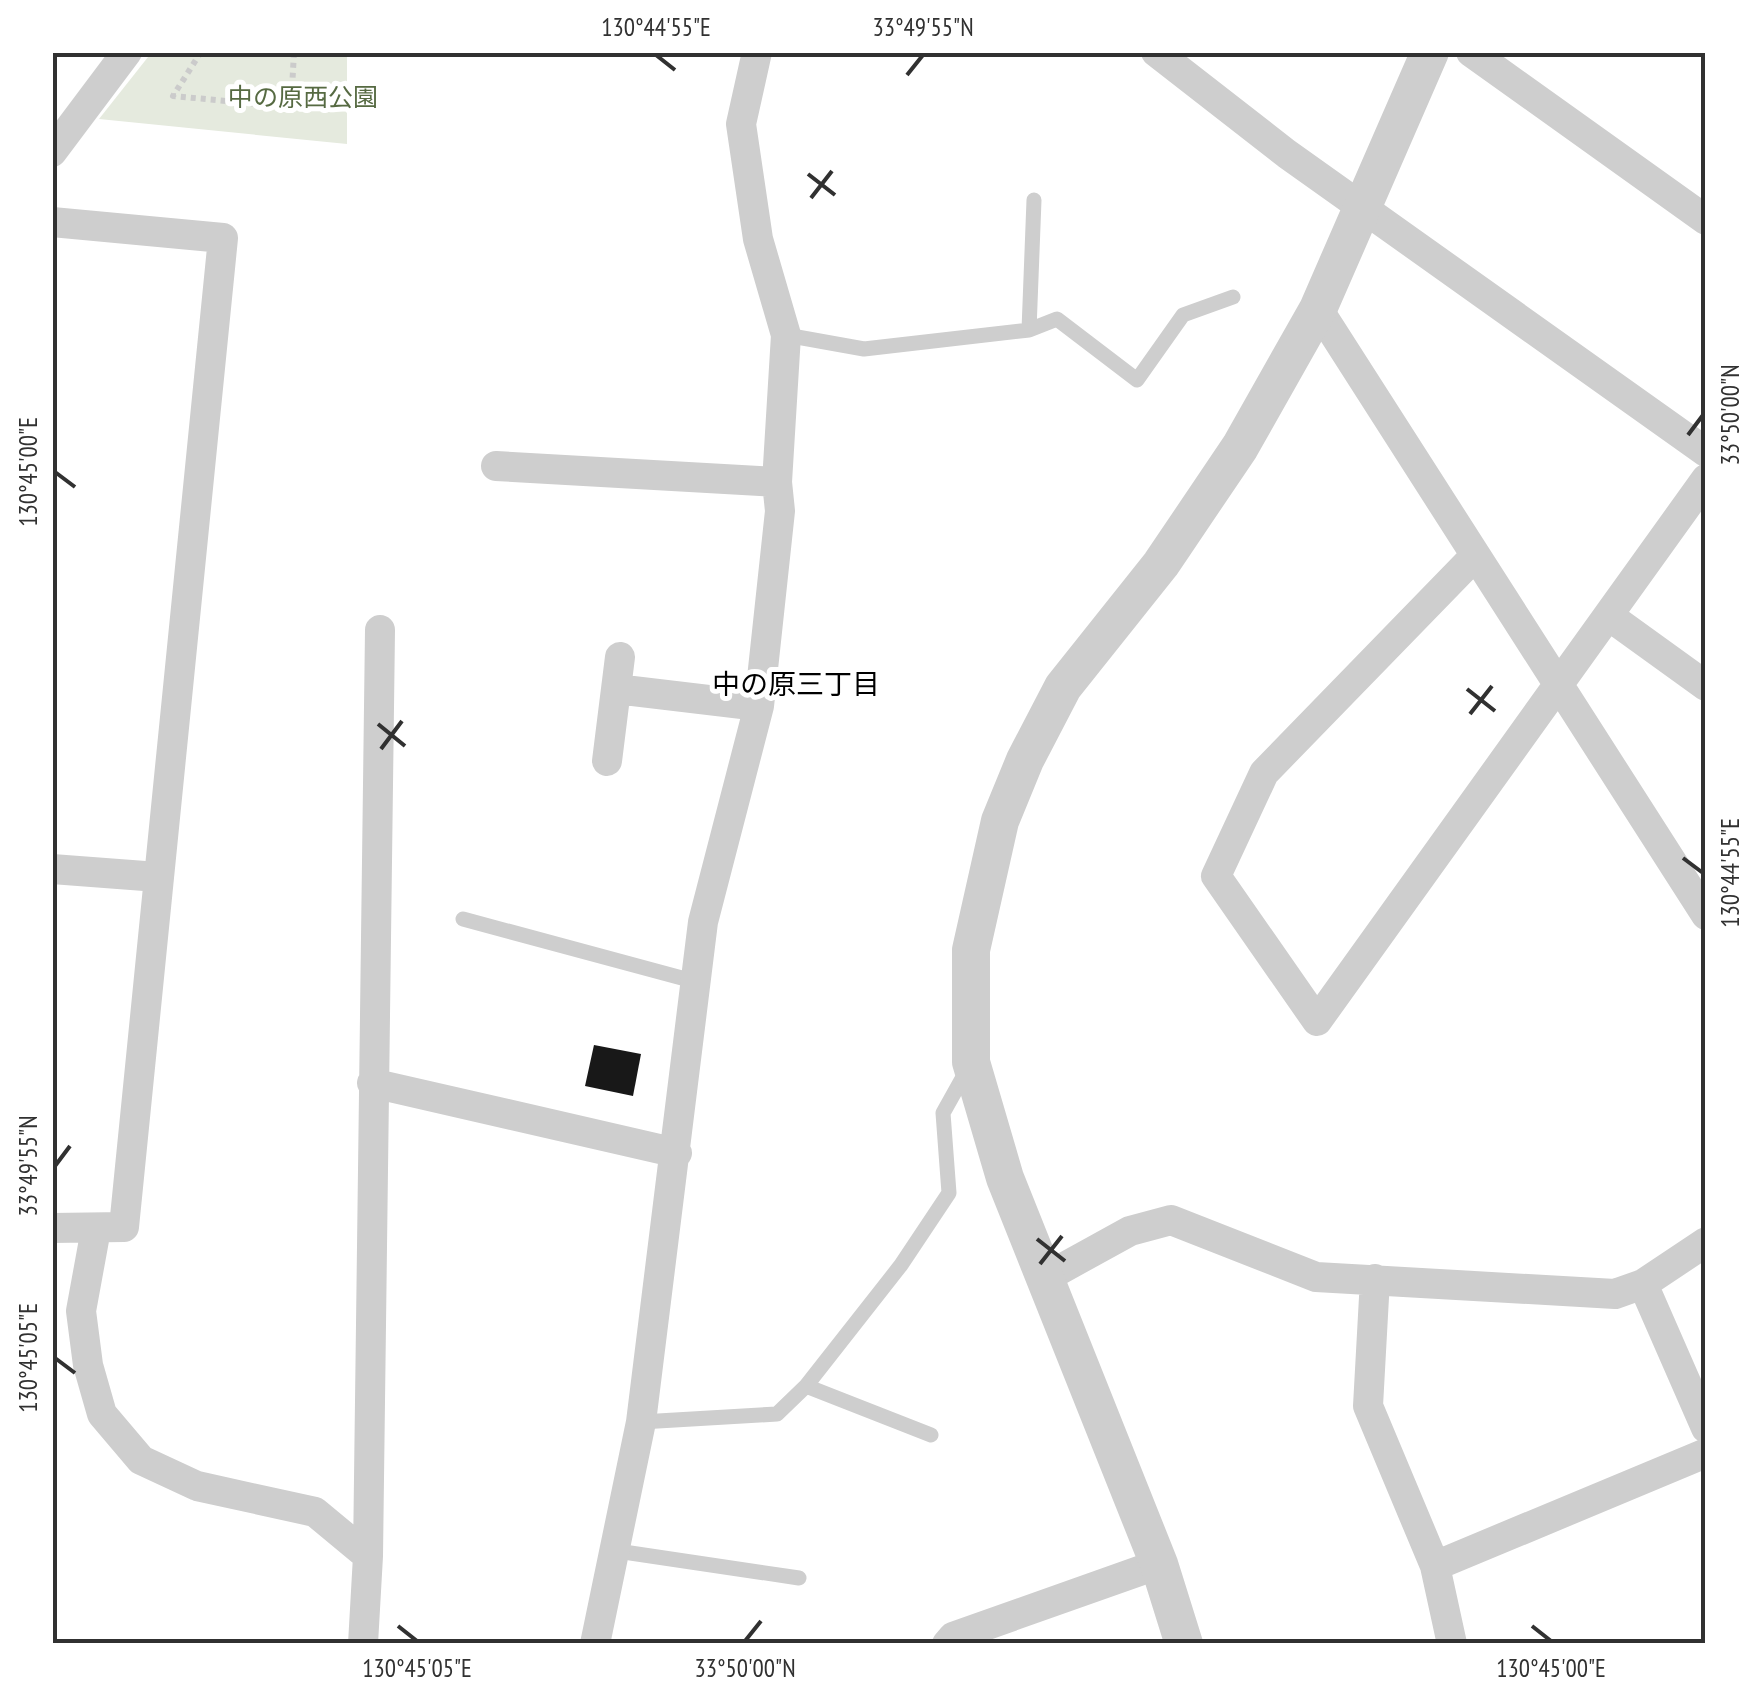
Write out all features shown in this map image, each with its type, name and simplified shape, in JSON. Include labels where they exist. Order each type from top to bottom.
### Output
[{"type":"street","points":[[52,152],[127,52]]},
{"type":"street","points":[[595,1644],[641,1422],[703,922],[759,706],[780,511],[786,335],[758,239],[741,124],[757,52]]},
{"type":"street","points":[[1156,52],[1364,207],[1706,452]]},
{"type":"street","points":[[1184,1644],[1159,1564],[1004,1178],[971,1062],[971,950],[1000,821],[1025,760],[1063,687],[1162,564],[1240,448],[1318,309],[1430,52]]},
{"type":"street","points":[[1470,52],[1706,220]]},
{"type":"street","points":[[52,222],[222,238],[124,1227],[52,1228]]},
{"type":"street","points":[[1318,309],[1706,915]]},
{"type":"street","points":[[496,466],[778,482]]},
{"type":"street","points":[[1474,557],[1264,773],[1216,876],[1317,1021],[1706,479]]},
{"type":"street","points":[[1609,616],[1706,686]]},
{"type":"street","points":[[363,1644],[368,1556],[380,630]]},
{"type":"street","points":[[607,761],[620,657]]},
{"type":"street","points":[[616,689],[759,706]]},
{"type":"street","points":[[52,869],[158,876]]},
{"type":"street","points":[[372,1083],[677,1153]]},
{"type":"street","points":[[1043,1280],[1130,1232],[1171,1220],[1316,1277],[1615,1294],[1643,1284],[1706,1242]]},
{"type":"street","points":[[96,1229],[81,1311],[88,1365],[102,1414],[140,1460],[197,1486],[314,1512],[368,1556]]},
{"type":"street","points":[[1375,1279],[1368,1406],[1435,1566],[1452,1644]]},
{"type":"street","points":[[1643,1284],[1706,1428]]},
{"type":"street","points":[[1435,1566],[1706,1453]]},
{"type":"street","points":[[948,1644],[953,1637],[1159,1564]]},
{"type":"lane","points":[[1029,330],[1034,200]]},
{"type":"lane","points":[[786,335],[864,349],[1029,330],[1057,318],[1137,380],[1183,315],[1233,298]]},
{"type":"lane","points":[[463,919],[693,982]]},
{"type":"lane","points":[[641,1422],[777,1414],[806,1386],[901,1265],[949,1193],[943,1113],[971,1062]]},
{"type":"lane","points":[[806,1386],[931,1435]]},
{"type":"lane","points":[[617,1551],[799,1578]]},
{"type":"path","points":[[201,52],[172,96],[291,106],[294,52]]},
{"type":"green space","name":"中の原西公園","points":[[152,52],[347,53],[347,144],[99,119]]},
{"type":"building","points":[[594,1045],[641,1054],[633,1096],[585,1086]]},
{"type":"district","name":"中の原三丁目","points":[[796,684]]}]
